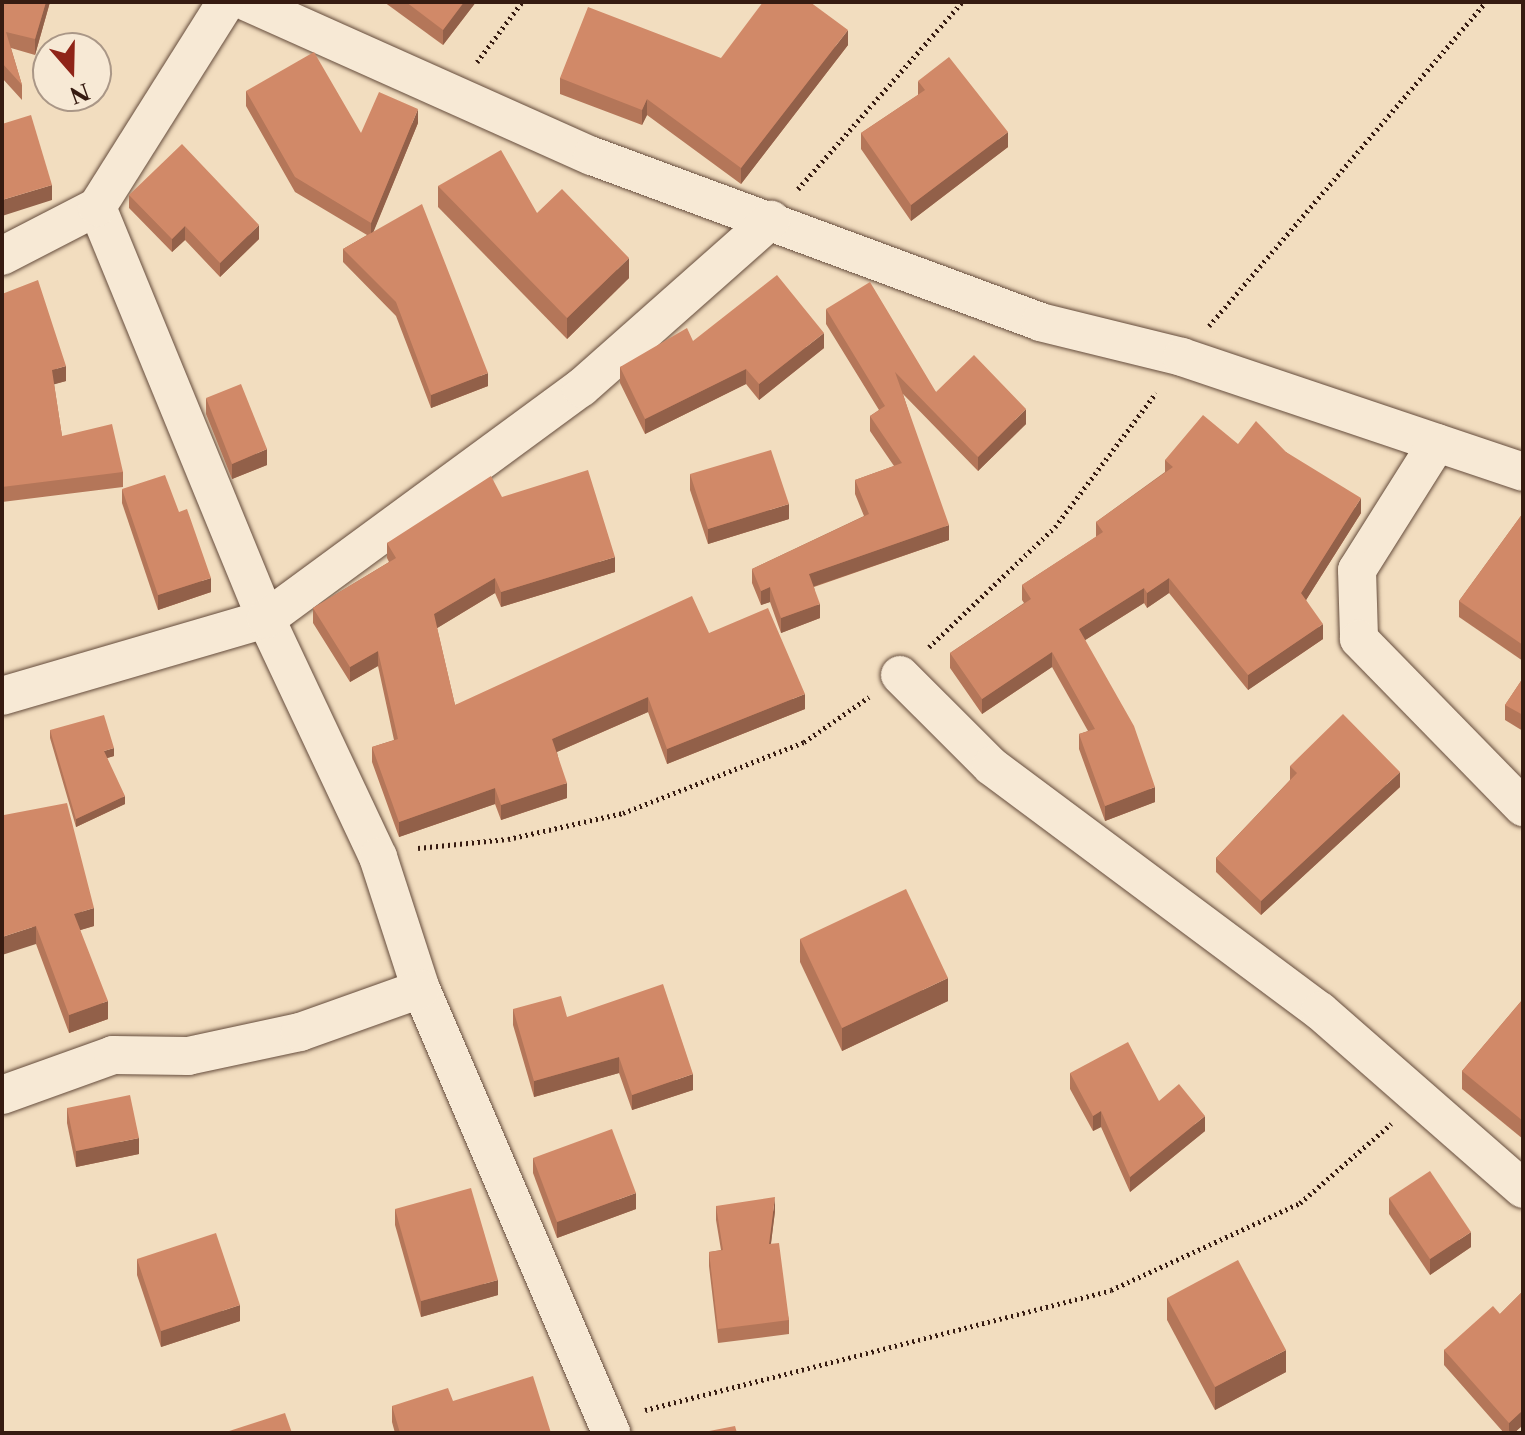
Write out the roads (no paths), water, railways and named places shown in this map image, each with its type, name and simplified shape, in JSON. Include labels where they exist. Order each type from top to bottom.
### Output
[{"type":"street","points":[[2,256],[97,207],[226,2]]},
{"type":"street","points":[[247,2],[455,90],[592,156],[1040,322],[1182,357],[1523,472]]},
{"type":"street","points":[[97,207],[266,619],[378,857],[421,989],[609,1426]]},
{"type":"street","points":[[2,696],[266,619],[569,397],[771,220]]},
{"type":"street","points":[[1437,443],[1357,570],[1359,639],[1523,807]]},
{"type":"street","points":[[900,675],[991,766],[1320,1011],[1523,1189]]},
{"type":"street","points":[[2,1095],[113,1055],[188,1056],[300,1032],[421,989]]}]
